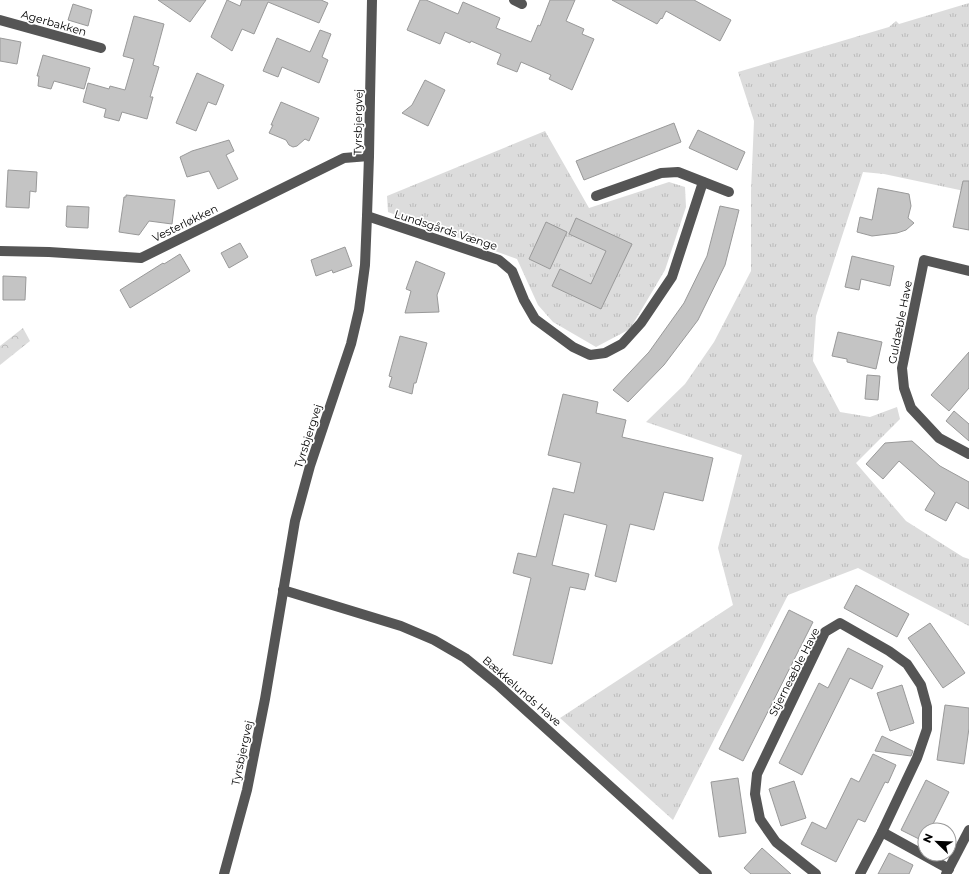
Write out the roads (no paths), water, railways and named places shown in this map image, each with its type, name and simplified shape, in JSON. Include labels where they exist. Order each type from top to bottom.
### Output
[{"type":"street","name":"Tyrsbjergvej","points":[[224,874],[247,790],[265,699],[295,521],[310,466],[351,344],[357,317],[365,265],[372,0]]},
{"type":"street","name":"Agerbakken","points":[[0,20],[101,48]]},
{"type":"street","name":"Vesterløkken","points":[[0,251],[49,252],[141,258],[344,158],[369,156]]},
{"type":"street","points":[[596,196],[662,172],[678,172],[729,192]]},
{"type":"street","name":"Lundsgårds Vænge","points":[[367,216],[499,260],[512,271],[524,300],[535,319],[573,347],[590,355],[605,353],[622,344],[641,323],[672,276],[703,182]]},
{"type":"street","name":"Guldæble Have","points":[[969,271],[924,260],[902,368],[904,388],[911,408],[939,438],[969,454]]},
{"type":"street","name":"Bækkelunds Have","points":[[283,590],[401,626],[434,640],[465,658],[497,684],[707,874]]},
{"type":"street","name":"Stjerneæble Have","points":[[816,874],[776,842],[760,819],[755,794],[757,774],[826,632],[840,623],[889,651],[907,664],[921,685],[927,706],[927,728],[918,758],[860,874]]},
{"type":"street","points":[[882,832],[947,872],[969,830]]}]
